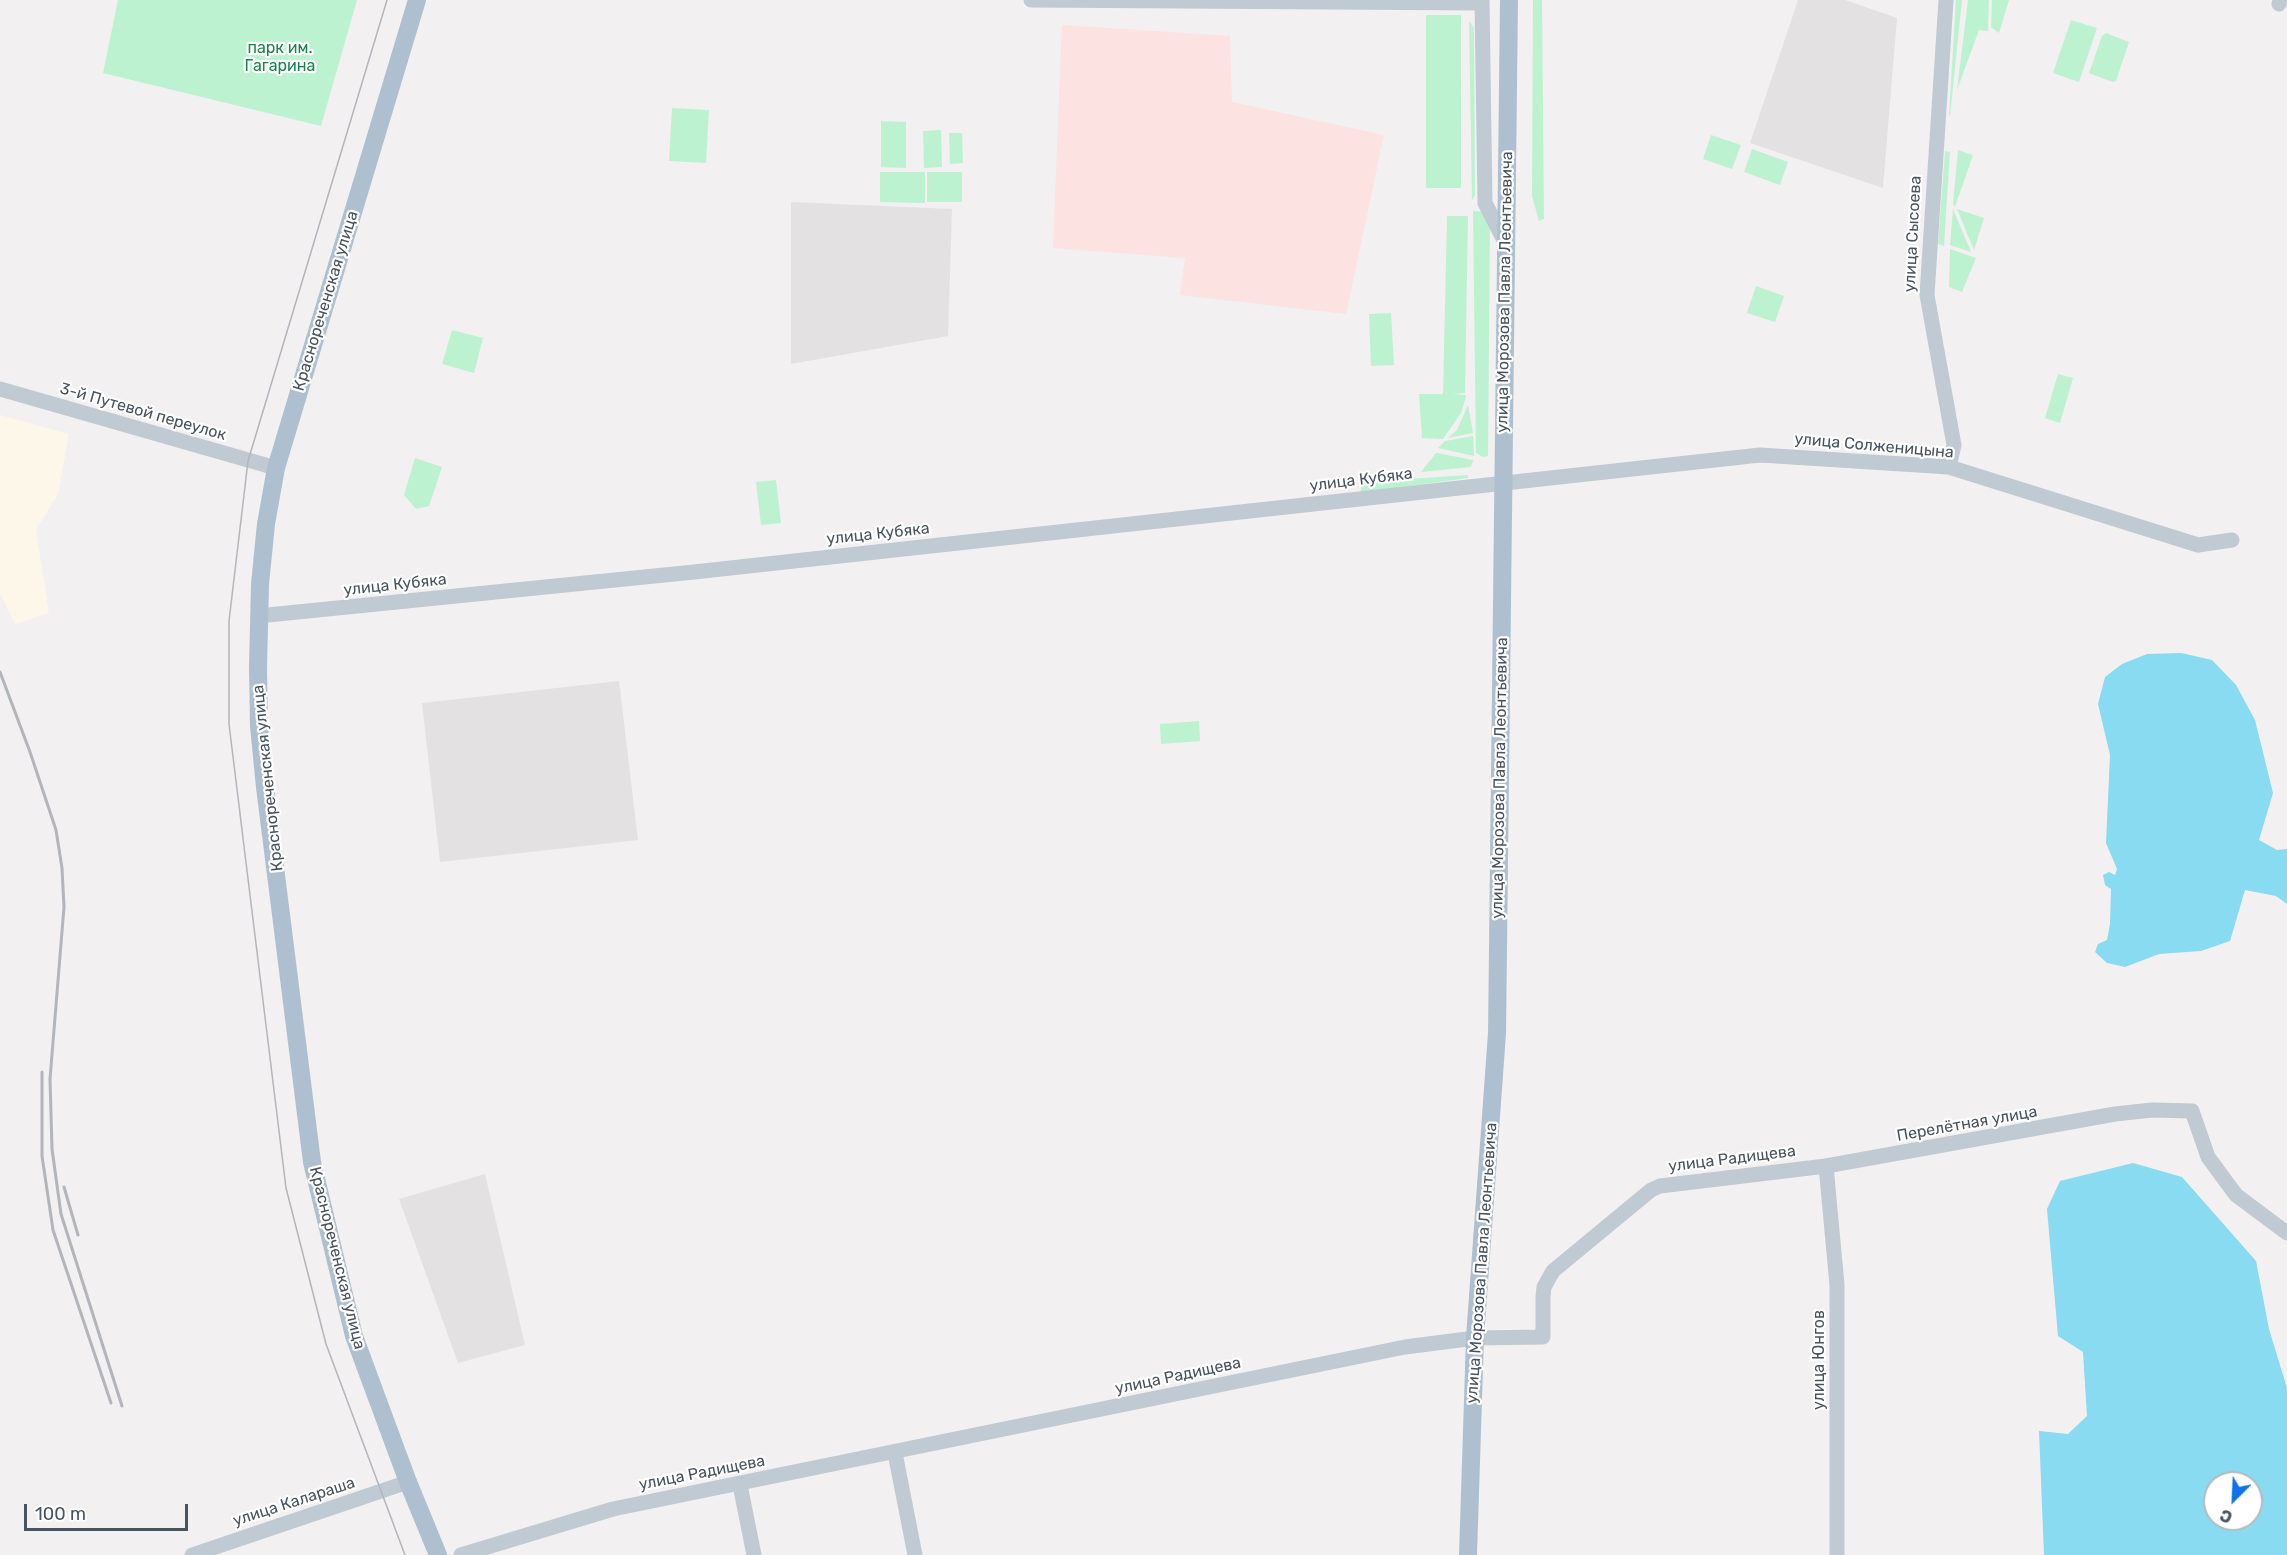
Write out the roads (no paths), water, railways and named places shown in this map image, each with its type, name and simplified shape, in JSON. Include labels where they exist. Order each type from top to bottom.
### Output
[{"type":"main road","name":"Краснореченская улица","points":[[417,0],[276,468],[266,524],[258,616],[260,736],[312,1162],[354,1336],[408,1482],[438,1555]]},
{"type":"main road","name":"улица Морозова Павла Леонтьевича","points":[[1468,1555],[1475,1338],[1497,1033],[1509,0]]},
{"type":"street","points":[[1031,0],[1482,2],[1485,203],[1507,246]]},
{"type":"street","name":"улица Сысоева","points":[[1946,0],[1927,295],[1954,446],[1949,467]]},
{"type":"street","name":"3-й Путевой переулок","points":[[0,389],[276,468]]},
{"type":"street","name":"улица Солженицына","points":[[1502,482],[1760,455],[1949,467],[2198,545],[2232,540]]},
{"type":"street","name":"улица Кубяка","points":[[258,616],[694,572],[1502,482]]},
{"type":"street","name":"Перелётная улица","points":[[1826,1166],[2115,1114],[2152,1110],[2192,1111],[2202,1143],[2217,1170],[2236,1194],[2287,1233]]},
{"type":"street","name":"улица Радищева","points":[[460,1555],[613,1509],[740,1485],[1405,1347],[1475,1338],[1543,1338],[1544,1287],[1553,1271],[1655,1188],[1826,1166]]},
{"type":"street","name":"улица Юнгов","points":[[1826,1166],[1837,1285],[1837,1555]]},
{"type":"street","points":[[895,1453],[915,1555]]},
{"type":"street","name":"улица Калараша","points":[[192,1555],[408,1482]]},
{"type":"street","points":[[740,1485],[754,1555]]},
{"type":"water","points":[[2181,653],[2212,660],[2236,685],[2255,720],[2273,793],[2259,840],[2277,850],[2287,849],[2287,904],[2276,896],[2245,890],[2230,941],[2201,951],[2159,954],[2125,967],[2107,963],[2095,952],[2098,944],[2107,940],[2110,924],[2111,889],[2105,885],[2103,875],[2109,872],[2115,875],[2117,869],[2106,843],[2110,755],[2098,704],[2105,677],[2122,664],[2147,654]]},
{"type":"water","points":[[2133,1163],[2182,1177],[2256,1261],[2269,1329],[2287,1388],[2287,1555],[2044,1555],[2039,1431],[2068,1434],[2087,1416],[2083,1352],[2058,1336],[2047,1209],[2060,1181]]},
{"type":"tram line","points":[[387,0],[248,461],[229,621],[229,724],[286,1188],[326,1344],[405,1555]]},
{"type":"railway","points":[[0,672],[56,830],[62,868],[64,907],[50,1079],[52,1149],[61,1214],[122,1406]]},
{"type":"railway","points":[[42,1072],[42,1156],[53,1230],[111,1403]]},
{"type":"railway","points":[[64,1187],[78,1235]]},
{"type":"park label","name":"парк им. Гагарина","points":[[280,57]]}]
